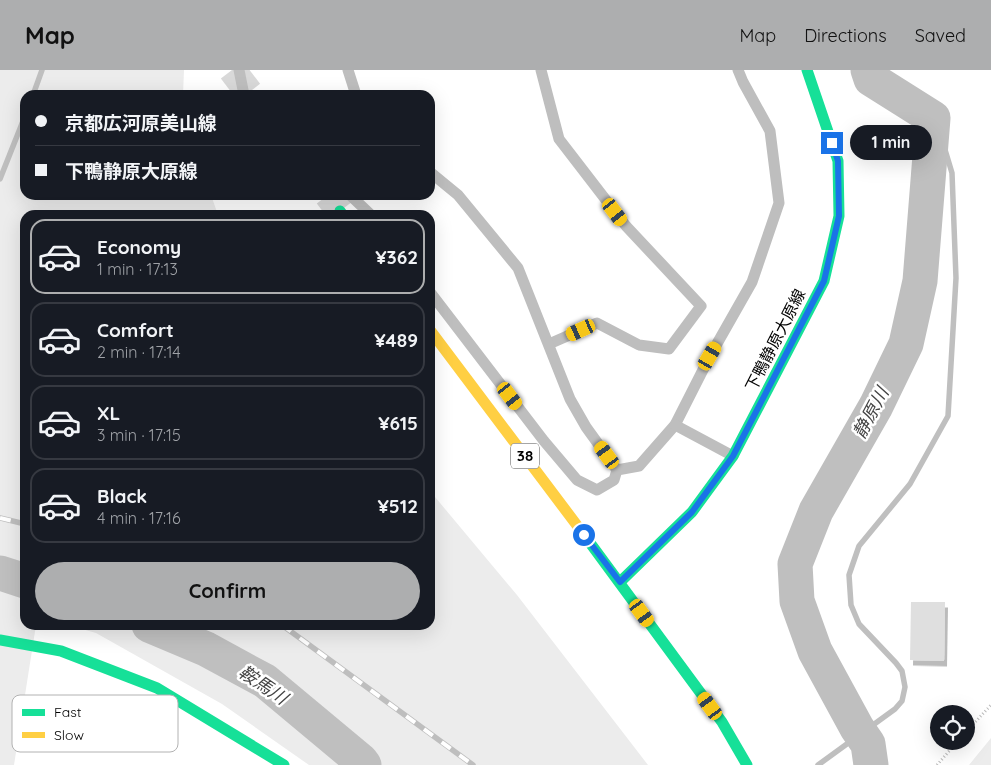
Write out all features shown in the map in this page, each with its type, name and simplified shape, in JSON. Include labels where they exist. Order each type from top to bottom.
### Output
[{"type":"main road","name":"下鴨静原大原線","points":[[620,582],[692,512],[733,456],[824,281],[839,216],[838,161],[807,70]]},
{"type":"main road","name":"38","points":[[435,337],[620,582],[722,722],[747,765]]},
{"type":"main road","points":[[0,640],[61,651],[157,688],[169,695]]},
{"type":"main road","points":[[178,701],[284,765]]},
{"type":"lane","points":[[238,70],[243,90]]},
{"type":"lane","points":[[348,70],[354,90]]},
{"type":"lane","points":[[541,70],[559,140],[626,226],[701,306],[669,349],[639,346],[597,323],[549,344]]},
{"type":"lane","points":[[617,470],[639,466],[674,425],[752,282],[779,203],[770,131],[738,70]]},
{"type":"lane","points":[[435,176],[458,195],[518,268],[570,399],[586,427],[617,470]]},
{"type":"lane","points":[[355,200],[366,210]]},
{"type":"lane","points":[[435,299],[544,441],[577,480],[597,490],[614,480],[617,470]]},
{"type":"lane","points":[[674,425],[733,456]]},
{"type":"path","points":[[975,722],[991,705]]},
{"type":"path","points":[[937,765],[950,750]]},
{"type":"shaded area","points":[[0,70],[184,70],[183,90],[20,90],[20,200],[213,200],[216,210],[20,210],[20,630],[35,630],[25,695],[12,695],[12,752],[16,752],[14,765],[0,765]]},
{"type":"shaded area","points":[[435,497],[517,595],[648,765],[309,765],[222,704],[96,633],[86,630],[435,630]]},
{"type":"shaded area","points":[[991,738],[991,765],[969,765]]},
{"type":"building","points":[[911,602],[945,602],[944,661],[910,660]]},
{"type":"waterway","points":[[35,90],[42,70]]},
{"type":"waterway","name":"静原川","points":[[868,70],[871,79],[933,118],[920,281],[906,344],[876,406],[816,511],[795,564],[797,601],[815,651],[857,728],[868,744],[871,765]]},
{"type":"waterway","points":[[818,765],[895,709],[902,701],[905,687],[902,671],[859,624],[851,605],[849,575],[859,546],[910,484],[948,416],[956,278],[952,173],[940,133],[933,118]]},
{"type":"waterway","points":[[0,179],[20,129]]},
{"type":"waterway","name":"鞍馬川","points":[[0,573],[20,579]]},
{"type":"waterway","name":"鞍馬川","points":[[161,630],[206,649],[265,681],[364,765]]},
{"type":"tunnel","points":[[232,70],[247,90]]},
{"type":"tunnel","points":[[332,200],[339,210]]},
{"type":"railway","points":[[0,518],[20,523]]},
{"type":"railway","points":[[289,630],[473,765]]},
{"type":"traffic: fast","points":[[620,582],[692,512],[733,456],[824,281],[839,216],[838,161],[807,70]]},
{"type":"traffic: fast","points":[[582,532],[722,722],[747,765]]},
{"type":"traffic: fast","points":[[0,640],[61,651],[157,688],[169,695]]},
{"type":"traffic: fast","points":[[178,701],[284,765]]},
{"type":"traffic: slow","points":[[435,337],[582,532]]},
{"type":"route","points":[[584,535],[620,582],[692,512],[733,456],[824,281],[839,216],[838,161],[832,143]]}]
